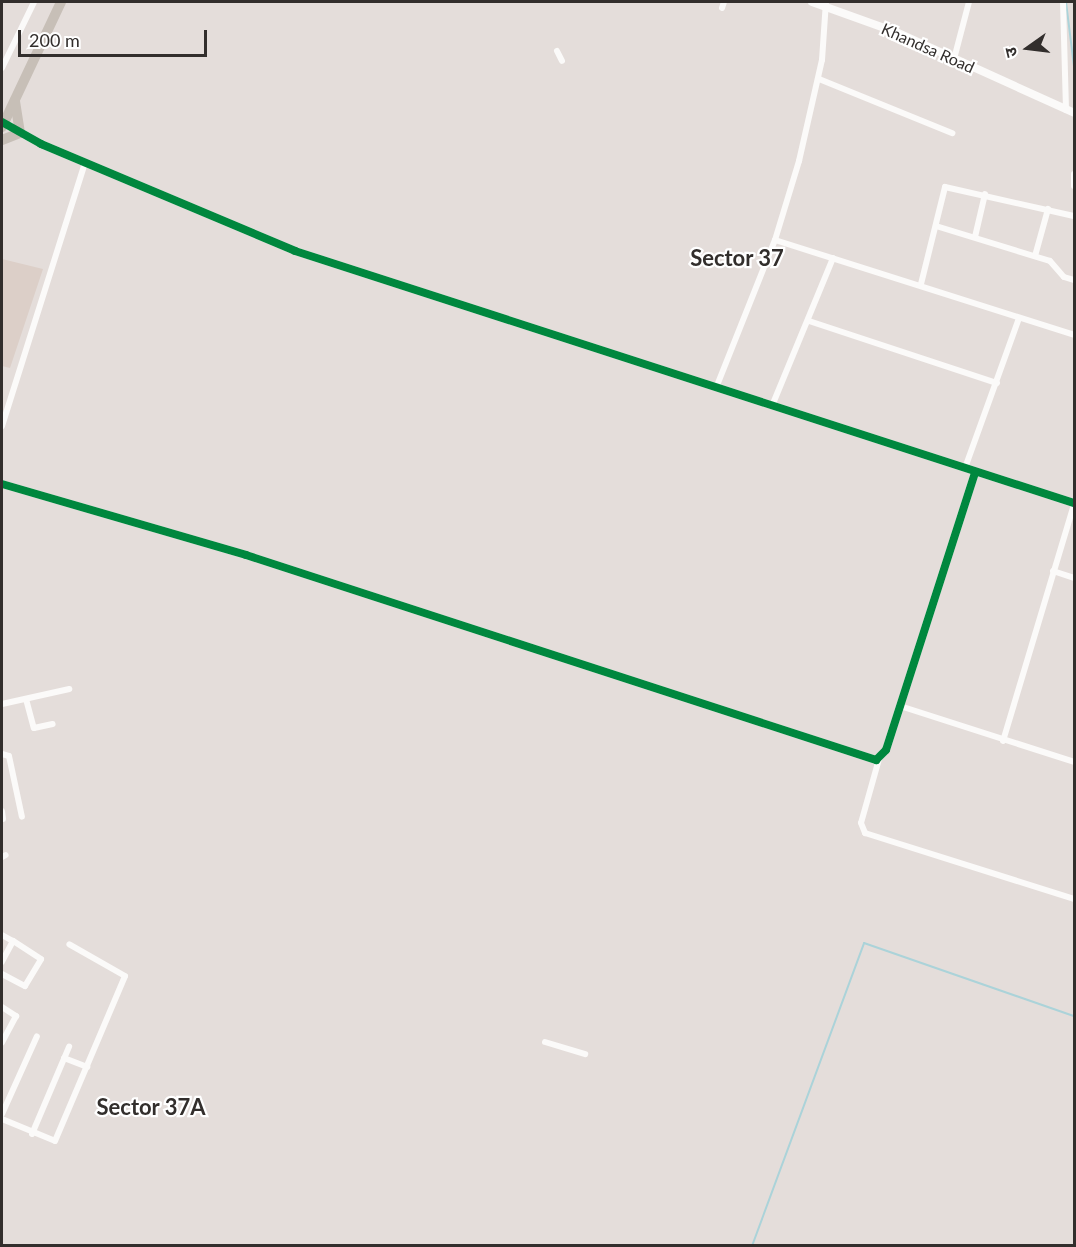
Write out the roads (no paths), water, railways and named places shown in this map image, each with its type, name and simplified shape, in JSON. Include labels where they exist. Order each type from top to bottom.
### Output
[{"type":"highway","points":[[2,121],[53,2]]},
{"type":"highway","points":[[2,121],[16,97],[61,2]]},
{"type":"highway","points":[[2,140],[20,133],[16,97]]},
{"type":"street","points":[[2,69],[34,2]]},
{"type":"street","name":"Khandsa Road","points":[[812,2],[826,4],[1070,112]]},
{"type":"street","points":[[954,59],[969,2]]},
{"type":"street","points":[[1064,2],[1070,112]]},
{"type":"street","points":[[716,388],[774,240],[819,79],[826,4]]},
{"type":"street","points":[[557,51],[562,61]]},
{"type":"street","points":[[819,79],[952,133]]},
{"type":"street","points":[[2,121],[20,133],[85,163],[295,250],[1074,503],[1003,741]]},
{"type":"street","points":[[2,426],[85,163]]},
{"type":"street","points":[[1074,174],[1074,186]]},
{"type":"street","points":[[921,284],[945,187],[985,194],[1074,216]]},
{"type":"street","points":[[975,237],[985,194]]},
{"type":"street","points":[[1035,256],[1048,209]]},
{"type":"street","points":[[936,226],[1055,263],[1062,276],[1074,280]]},
{"type":"street","points":[[774,240],[921,284],[1074,335]]},
{"type":"street","points":[[772,406],[833,258]]},
{"type":"street","points":[[965,468],[1019,318]]},
{"type":"street","points":[[808,321],[997,382]]},
{"type":"street","points":[[975,472],[900,706],[879,759],[861,823],[865,833],[1074,899]]},
{"type":"street","points":[[2,484],[246,555],[879,759]]},
{"type":"street","points":[[1053,571],[1074,578]]},
{"type":"street","points":[[2,704],[69,689]]},
{"type":"street","points":[[26,699],[34,728],[53,724]]},
{"type":"street","points":[[900,706],[1074,762]]},
{"type":"street","points":[[2,754],[9,756],[22,817]]},
{"type":"street","points":[[2,811],[3,819]]},
{"type":"street","points":[[2,935],[41,959],[25,986],[2,974]]},
{"type":"street","points":[[2,962],[13,941]]},
{"type":"street","points":[[2,1119],[32,1134],[55,1141],[125,973],[69,944]]},
{"type":"street","points":[[2,1007],[16,1016],[2,1042]]},
{"type":"street","points":[[2,1114],[38,1036]]},
{"type":"street","points":[[544,1042],[585,1054]]},
{"type":"street","points":[[32,1134],[69,1047]]},
{"type":"street","points":[[64,1058],[87,1067]]},
{"type":"waterway","points":[[1066,2],[1074,66]]},
{"type":"waterway","points":[[752,1246],[864,943],[1074,1016]]},
{"type":"district","name":"Sector 37","points":[[737,258]]},
{"type":"district","name":"Sector 37A","points":[[151,1107]]}]
